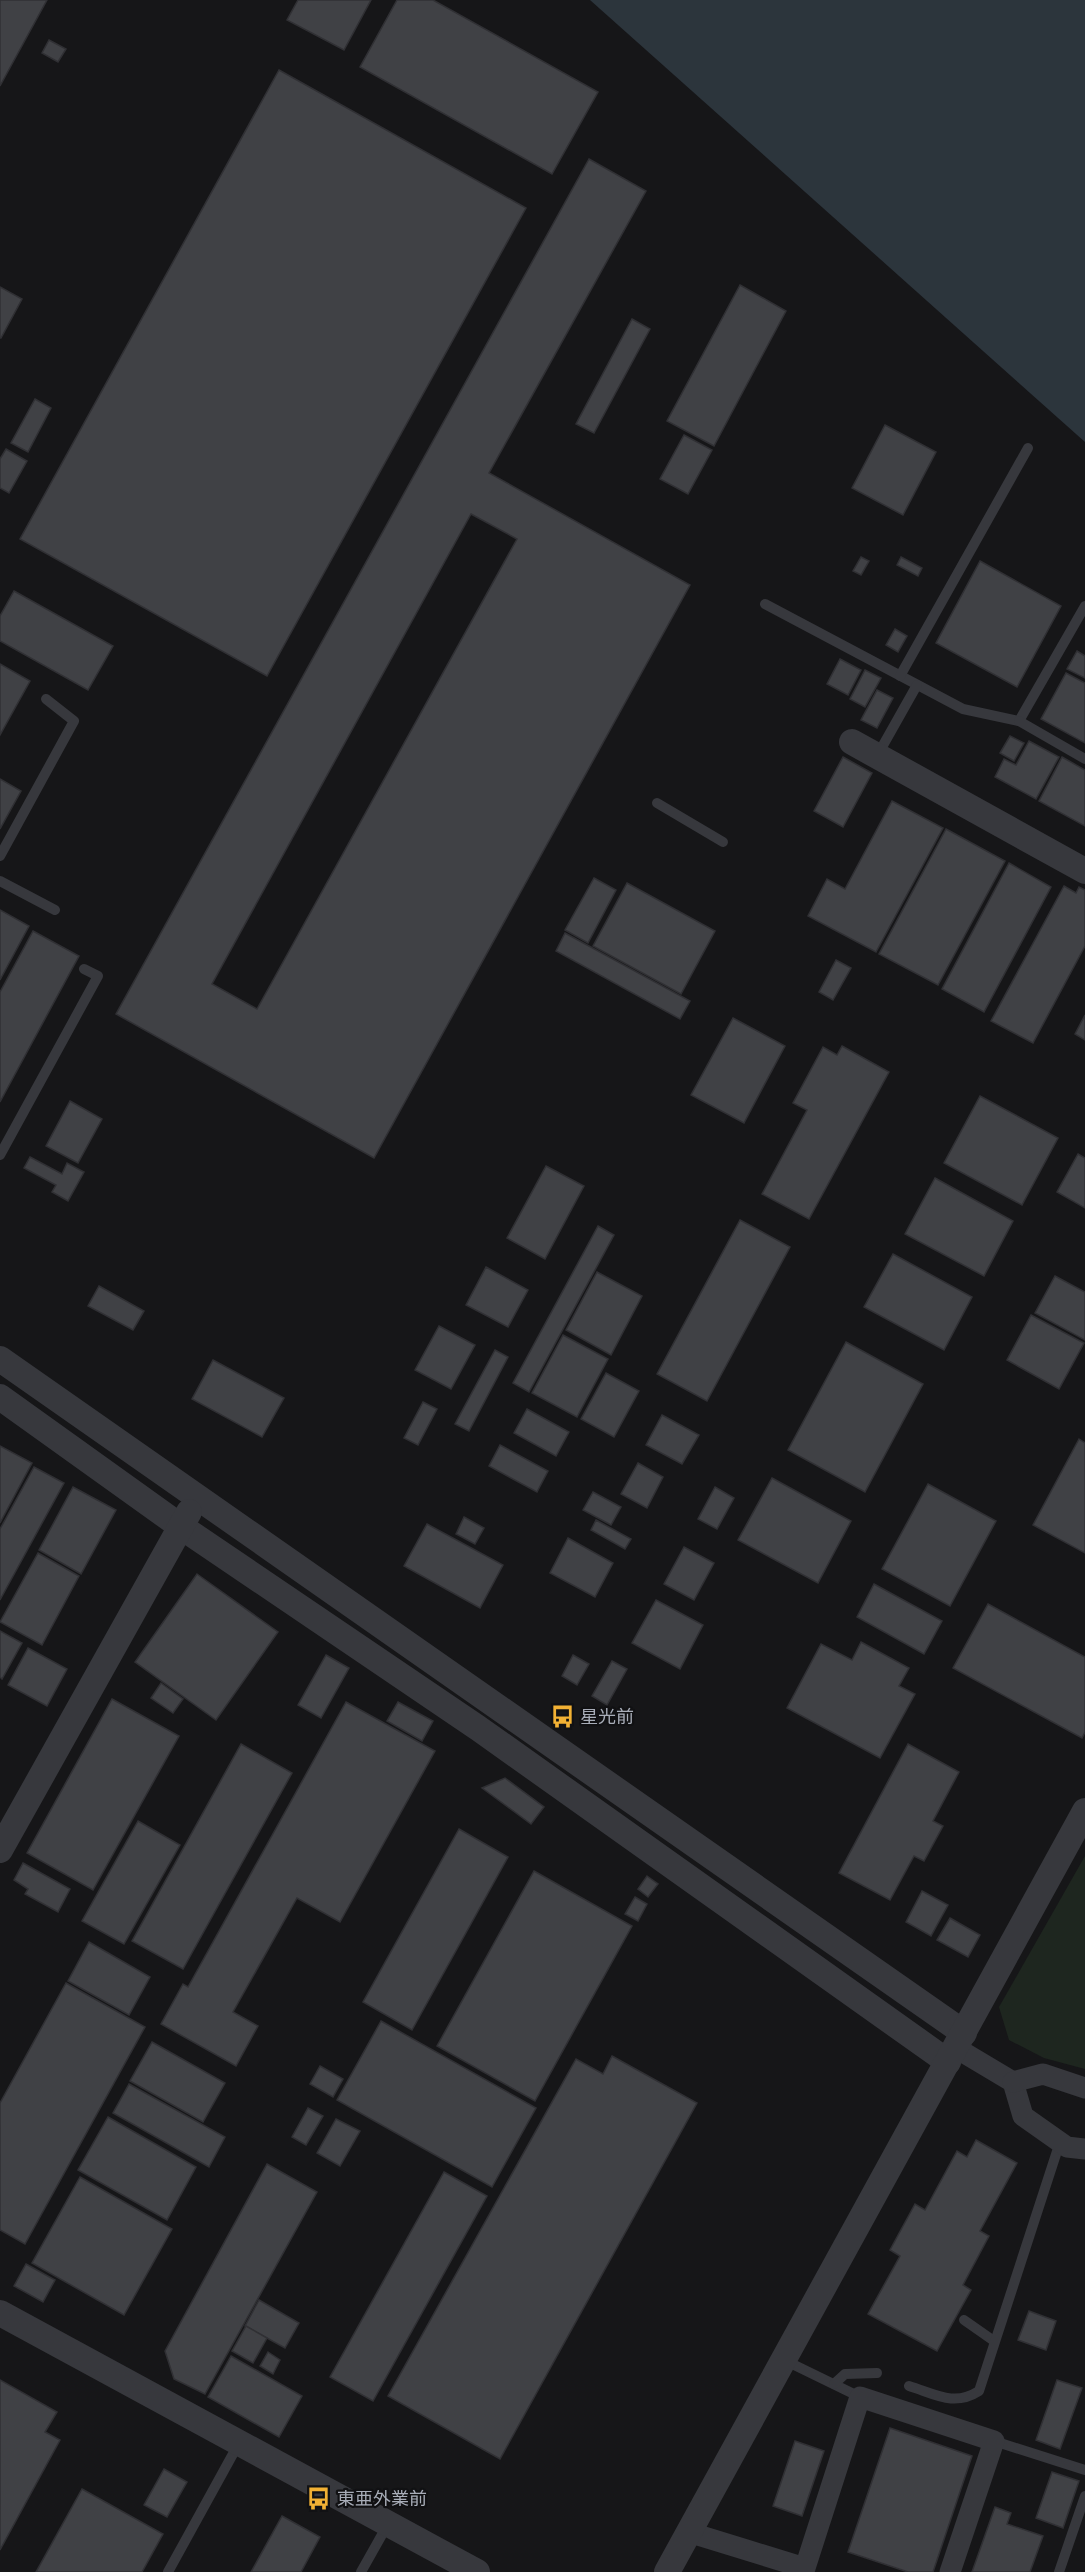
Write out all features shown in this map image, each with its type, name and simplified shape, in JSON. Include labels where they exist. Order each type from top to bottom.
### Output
[{"type":"street","points":[[852,742],[1085,871]]},
{"type":"street","points":[[0,1359],[198,1499],[956,2048]]},
{"type":"street","points":[[0,1397],[180,1526],[478,1728],[956,2048],[1013,2082],[1023,2116],[1067,2147],[1085,2149]]},
{"type":"street","points":[[0,1850],[180,1526],[198,1499]]},
{"type":"street","points":[[667,2572],[1085,1812]]},
{"type":"street","points":[[1013,2082],[1043,2074],[1085,2088]]},
{"type":"street","points":[[0,2313],[477,2572]]},
{"type":"street","points":[[688,2532],[811,2570],[860,2397],[994,2441],[950,2572]]},
{"type":"lane","points":[[900,676],[1028,448]]},
{"type":"lane","points":[[765,604],[963,709],[1019,722],[1085,759]]},
{"type":"lane","points":[[1019,722],[1085,606]]},
{"type":"lane","points":[[877,756],[917,686]]},
{"type":"lane","points":[[0,856],[74,721],[46,699]]},
{"type":"lane","points":[[657,803],[723,842]]},
{"type":"lane","points":[[0,880],[55,910]]},
{"type":"lane","points":[[0,1155],[98,976],[84,969]]},
{"type":"lane","points":[[909,2386],[949,2399],[965,2399],[979,2391],[1060,2142]]},
{"type":"lane","points":[[964,2320],[994,2341]]},
{"type":"lane","points":[[784,2360],[860,2397]]},
{"type":"lane","points":[[834,2384],[845,2374],[877,2373]]},
{"type":"lane","points":[[994,2441],[1085,2470]]},
{"type":"lane","points":[[168,2572],[239,2443]]},
{"type":"lane","points":[[1059,2572],[1085,2496]]},
{"type":"lane","points":[[361,2572],[388,2524]]},
{"type":"shaded area","points":[[590,0],[1085,0],[1085,442]]},
{"type":"shaded area","points":[[1085,1856],[1085,2069],[1044,2058],[1009,2040],[999,2007]]},
{"type":"building","points":[[0,0],[47,0],[0,86]]},
{"type":"building","points":[[298,0],[371,0],[344,50],[287,20]]},
{"type":"building","points":[[397,0],[433,0],[598,92],[552,174],[360,67]]},
{"type":"building","points":[[49,40],[66,49],[58,62],[42,53]]},
{"type":"building","points":[[279,70],[526,208],[267,676],[20,539]]},
{"type":"building","points":[[589,159],[646,191],[489,473],[690,585],[374,1158],[116,1014]],"holes":[[[471,514],[517,539],[257,1009],[212,984]]]},
{"type":"building","points":[[740,285],[786,311],[714,446],[667,421]]},
{"type":"building","points":[[0,287],[22,299],[1,338],[0,338]]},
{"type":"building","points":[[632,319],[650,329],[594,433],[576,424]]},
{"type":"building","points":[[35,399],[51,408],[28,452],[11,443]]},
{"type":"building","points":[[885,425],[936,452],[903,515],[852,488]]},
{"type":"building","points":[[684,435],[712,450],[688,494],[660,479]]},
{"type":"building","points":[[6,449],[27,461],[9,493],[0,488],[0,459]]},
{"type":"building","points":[[861,557],[869,561],[861,575],[853,571]]},
{"type":"building","points":[[901,557],[922,568],[918,576],[897,565]]},
{"type":"building","points":[[980,561],[1061,606],[1017,687],[936,643]]},
{"type":"building","points":[[14,591],[113,646],[88,690],[0,641],[0,616]]},
{"type":"building","points":[[895,629],[907,636],[898,652],[886,645]]},
{"type":"building","points":[[1077,651],[1085,656],[1085,678],[1067,669]]},
{"type":"building","points":[[840,659],[861,670],[848,695],[827,684]]},
{"type":"building","points":[[0,664],[30,681],[0,735]]},
{"type":"building","points":[[865,670],[881,678],[865,707],[850,699]]},
{"type":"building","points":[[1066,673],[1085,683],[1085,743],[1041,719]]},
{"type":"building","points":[[877,690],[893,698],[877,728],[861,720]]},
{"type":"building","points":[[1010,736],[1024,743],[1014,761],[1000,753]]},
{"type":"building","points":[[1029,741],[1059,757],[1036,799],[995,777],[1004,759],[1016,765]]},
{"type":"building","points":[[843,757],[872,773],[843,827],[814,811]]},
{"type":"building","points":[[1062,757],[1085,770],[1085,826],[1039,801]]},
{"type":"building","points":[[0,779],[21,791],[0,829]]},
{"type":"building","points":[[892,801],[943,828],[876,952],[808,916],[827,879],[845,889]]},
{"type":"building","points":[[946,829],[1005,861],[938,985],[879,954]]},
{"type":"building","points":[[1009,863],[1051,887],[984,1012],[942,989]]},
{"type":"building","points":[[594,878],[616,890],[588,943],[565,930]]},
{"type":"building","points":[[627,883],[715,931],[681,994],[593,946]]},
{"type":"building","points":[[1064,886],[1076,893],[1079,887],[1085,890],[1085,946],[1033,1043],[991,1021]]},
{"type":"building","points":[[0,910],[29,926],[0,980]]},
{"type":"building","points":[[33,931],[79,956],[0,1102],[0,992]]},
{"type":"building","points":[[565,933],[690,1001],[680,1019],[556,951]]},
{"type":"building","points":[[836,960],[851,968],[833,1000],[819,992]]},
{"type":"building","points":[[1085,1015],[1085,1040],[1075,1034]]},
{"type":"building","points":[[733,1018],[785,1046],[744,1123],[691,1095]]},
{"type":"building","points":[[842,1046],[889,1072],[809,1219],[762,1194],[807,1110],[793,1103],[823,1047],[837,1055]]},
{"type":"building","points":[[980,1096],[1058,1138],[1022,1205],[944,1163]]},
{"type":"building","points":[[70,1101],[102,1119],[78,1163],[46,1146]]},
{"type":"building","points":[[1078,1154],[1085,1158],[1085,1208],[1057,1192]]},
{"type":"building","points":[[30,1157],[62,1174],[67,1163],[84,1172],[68,1201],[52,1192],[56,1185],[24,1168]]},
{"type":"building","points":[[546,1166],[584,1186],[545,1259],[507,1238]]},
{"type":"building","points":[[935,1178],[1013,1221],[984,1276],[905,1234]]},
{"type":"building","points":[[740,1220],[790,1247],[707,1401],[657,1374]]},
{"type":"building","points":[[598,1226],[614,1235],[529,1392],[513,1383]]},
{"type":"building","points":[[893,1254],[972,1297],[944,1350],[864,1307]]},
{"type":"building","points":[[486,1267],[528,1290],[508,1327],[466,1305]]},
{"type":"building","points":[[597,1272],[642,1296],[611,1355],[566,1330]]},
{"type":"building","points":[[1055,1276],[1085,1292],[1085,1340],[1035,1313]]},
{"type":"building","points":[[99,1286],[144,1311],[133,1330],[88,1306]]},
{"type":"building","points":[[1031,1315],[1084,1343],[1059,1389],[1007,1360]]},
{"type":"building","points":[[439,1326],[475,1345],[451,1389],[415,1370]]},
{"type":"building","points":[[563,1335],[608,1359],[577,1417],[532,1393]]},
{"type":"building","points":[[846,1342],[923,1384],[865,1492],[788,1450]]},
{"type":"building","points":[[495,1350],[508,1357],[469,1431],[455,1424]]},
{"type":"building","points":[[213,1360],[284,1398],[262,1437],[192,1399]]},
{"type":"building","points":[[606,1373],[639,1391],[614,1437],[581,1419]]},
{"type":"building","points":[[423,1402],[437,1409],[418,1445],[404,1438]]},
{"type":"building","points":[[527,1409],[569,1432],[556,1456],[514,1433]]},
{"type":"building","points":[[662,1415],[699,1435],[682,1464],[646,1445]]},
{"type":"building","points":[[1079,1439],[1085,1443],[1085,1553],[1033,1525]]},
{"type":"building","points":[[500,1445],[548,1471],[537,1492],[489,1466]]},
{"type":"building","points":[[0,1446],[32,1463],[0,1523]]},
{"type":"building","points":[[638,1463],[663,1477],[647,1508],[621,1494]]},
{"type":"building","points":[[34,1467],[64,1483],[0,1600],[0,1529]]},
{"type":"building","points":[[772,1478],[851,1521],[818,1583],[738,1540]]},
{"type":"building","points":[[928,1484],[996,1521],[950,1606],[882,1569]]},
{"type":"building","points":[[73,1487],[116,1510],[81,1574],[39,1550]]},
{"type":"building","points":[[715,1487],[734,1498],[717,1529],[698,1519]]},
{"type":"building","points":[[593,1492],[621,1507],[611,1525],[583,1510]]},
{"type":"building","points":[[464,1517],[484,1528],[475,1544],[456,1534]]},
{"type":"building","points":[[596,1520],[631,1539],[625,1549],[591,1530]]},
{"type":"building","points":[[427,1524],[503,1565],[480,1608],[404,1566]]},
{"type":"building","points":[[568,1538],[613,1563],[595,1597],[550,1573]]},
{"type":"building","points":[[684,1547],[714,1563],[694,1600],[664,1584]]},
{"type":"building","points":[[38,1553],[79,1576],[42,1645],[0,1622]]},
{"type":"building","points":[[197,1574],[278,1632],[216,1720],[135,1662]]},
{"type":"building","points":[[874,1584],[942,1621],[924,1654],[857,1617]]},
{"type":"building","points":[[656,1600],[703,1625],[680,1669],[632,1643]]},
{"type":"building","points":[[988,1604],[1085,1657],[1085,1732],[1082,1738],[953,1668]]},
{"type":"building","points":[[0,1631],[22,1643],[2,1679],[0,1677]]},
{"type":"building","points":[[861,1642],[909,1668],[899,1686],[915,1694],[880,1758],[787,1708],[821,1644],[852,1660]]},
{"type":"building","points":[[28,1648],[67,1669],[47,1706],[8,1685]]},
{"type":"building","points":[[326,1655],[349,1668],[321,1718],[298,1705]]},
{"type":"building","points":[[573,1655],[589,1664],[577,1685],[562,1676]]},
{"type":"building","points":[[612,1661],[627,1669],[607,1705],[592,1696]]},
{"type":"building","points":[[161,1683],[183,1699],[173,1713],[151,1698]]},
{"type":"building","points":[[112,1699],[179,1736],[93,1890],[27,1853]]},
{"type":"building","points":[[346,1702],[435,1751],[340,1922],[297,1898],[233,2012],[258,2026],[236,2066],[161,2024],[183,1984],[188,1987]]},
{"type":"building","points":[[398,1702],[433,1721],[422,1741],[387,1721]]},
{"type":"building","points":[[241,1744],[292,1773],[183,1969],[132,1941]]},
{"type":"building","points":[[908,1744],[959,1772],[933,1821],[943,1826],[924,1861],[914,1856],[890,1900],[839,1873]]},
{"type":"building","points":[[505,1778],[544,1807],[531,1824],[482,1788]]},
{"type":"building","points":[[138,1821],[180,1845],[124,1944],[82,1921]]},
{"type":"building","points":[[459,1829],[508,1857],[412,2030],[363,2002]]},
{"type":"building","points":[[23,1863],[70,1889],[58,1912],[25,1894],[28,1889],[14,1880]]},
{"type":"building","points":[[534,1871],[632,1926],[535,2101],[437,2046]]},
{"type":"building","points":[[647,1876],[658,1884],[648,1897],[638,1889]]},
{"type":"building","points":[[922,1891],[948,1905],[931,1936],[906,1922]]},
{"type":"building","points":[[635,1897],[647,1904],[638,1921],[625,1914]]},
{"type":"building","points":[[950,1918],[980,1935],[968,1957],[937,1940]]},
{"type":"building","points":[[89,1942],[150,1977],[129,2015],[68,1981]]},
{"type":"building","points":[[66,1983],[145,2027],[25,2244],[0,2230],[0,2103]]},
{"type":"building","points":[[381,2021],[536,2108],[492,2187],[337,2100]]},
{"type":"building","points":[[152,2042],[225,2083],[203,2122],[130,2081]]},
{"type":"building","points":[[612,2056],[697,2103],[500,2459],[388,2396],[576,2059],[603,2074]]},
{"type":"building","points":[[320,2066],[343,2079],[333,2097],[310,2084]]},
{"type":"building","points":[[129,2084],[225,2137],[209,2167],[113,2113]]},
{"type":"building","points":[[308,2108],[323,2116],[306,2145],[292,2137]]},
{"type":"building","points":[[108,2117],[196,2167],[167,2220],[78,2170]]},
{"type":"building","points":[[336,2119],[360,2131],[340,2166],[317,2153]]},
{"type":"building","points":[[976,2140],[1017,2163],[980,2231],[989,2236],[963,2285],[971,2290],[937,2351],[868,2314],[900,2256],[890,2250],[915,2204],[925,2210],[957,2151],[967,2157]]},
{"type":"building","points":[[267,2164],[317,2192],[205,2394],[174,2379],[165,2351]]},
{"type":"building","points":[[444,2172],[487,2196],[373,2401],[330,2377]]},
{"type":"building","points":[[80,2177],[172,2229],[124,2315],[32,2263]]},
{"type":"building","points":[[26,2264],[55,2280],[43,2302],[14,2286]]},
{"type":"building","points":[[259,2300],[299,2323],[285,2348],[245,2326]]},
{"type":"building","points":[[1029,2311],[1056,2321],[1046,2350],[1018,2340]]},
{"type":"building","points":[[246,2326],[267,2338],[253,2363],[232,2351]]},
{"type":"building","points":[[268,2352],[280,2360],[273,2374],[260,2366]]},
{"type":"building","points":[[231,2356],[302,2396],[279,2437],[208,2397]]},
{"type":"building","points":[[0,2380],[57,2412],[45,2432],[60,2440],[0,2550]]},
{"type":"building","points":[[1057,2380],[1082,2388],[1060,2449],[1036,2440]]},
{"type":"building","points":[[890,2428],[972,2456],[933,2572],[908,2572],[848,2552]]},
{"type":"building","points":[[795,2441],[824,2451],[802,2516],[773,2506]]},
{"type":"building","points":[[164,2469],[187,2482],[167,2517],[144,2505]]},
{"type":"building","points":[[1052,2472],[1079,2481],[1063,2528],[1036,2518]]},
{"type":"building","points":[[82,2489],[163,2534],[142,2572],[36,2572]]},
{"type":"building","points":[[995,2507],[1011,2513],[1007,2524],[1043,2536],[1030,2572],[972,2572]]},
{"type":"building","points":[[282,2516],[320,2537],[301,2572],[251,2572]]},
{"type":"place","name":"星光前","points":[[562,1716]]},
{"type":"place","name":"東亜外業前","points":[[319,2498]]}]
